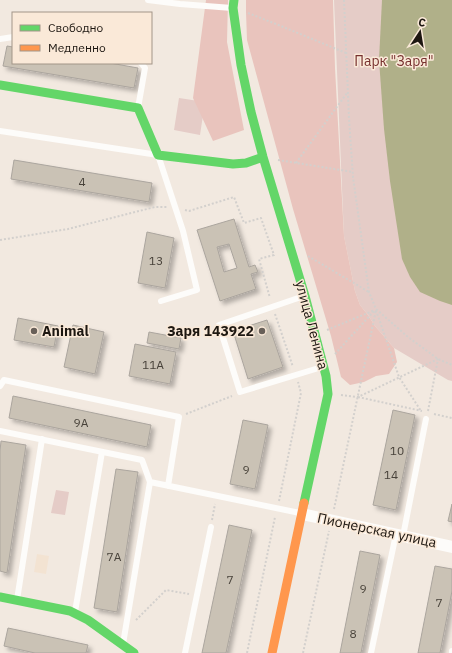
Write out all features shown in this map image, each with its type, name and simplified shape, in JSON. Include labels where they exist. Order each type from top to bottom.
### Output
[{"type":"street","name":"улица Ленина","points":[[234,4],[241,65],[251,112],[305,296],[326,376],[328,394],[272,653]]},
{"type":"street","points":[[0,85],[138,108],[158,155],[233,164],[246,163],[263,157]]},
{"type":"street","name":"Пионерская улица","points":[[302,514],[452,547]]},
{"type":"street","points":[[0,597],[70,611],[88,620],[134,653]]},
{"type":"lane","points":[[148,0],[234,4]]},
{"type":"lane","points":[[0,39],[12,37]]},
{"type":"lane","points":[[138,108],[145,68],[142,64]]},
{"type":"lane","points":[[0,131],[158,155],[182,231],[197,290],[161,301]]},
{"type":"lane","points":[[305,296],[218,325],[240,392],[323,366]]},
{"type":"lane","points":[[0,386],[4,380],[179,417],[168,486]]},
{"type":"lane","points":[[371,653],[427,416]]},
{"type":"lane","points":[[0,431],[142,460],[150,482],[123,646]]},
{"type":"lane","points":[[17,601],[42,439]]},
{"type":"lane","points":[[74,613],[102,452]]},
{"type":"lane","points":[[150,482],[302,514]]},
{"type":"lane","points":[[185,653],[211,527]]},
{"type":"path","points":[[344,0],[353,172],[369,292],[399,377],[421,411],[427,416],[452,418]]},
{"type":"path","points":[[234,4],[276,24],[346,53]]},
{"type":"path","points":[[296,163],[348,92]]},
{"type":"path","points":[[263,157],[353,172]]},
{"type":"path","points":[[304,254],[369,292]]},
{"type":"path","points":[[315,335],[376,309]]},
{"type":"path","points":[[376,309],[408,337],[438,359],[452,365]]},
{"type":"path","points":[[323,366],[376,309]]},
{"type":"path","points":[[303,653],[376,309]]},
{"type":"path","points":[[358,397],[438,359]]},
{"type":"path","points":[[427,416],[438,359]]},
{"type":"path","points":[[179,417],[240,392]]},
{"type":"path","points":[[328,394],[358,397],[421,411],[427,416]]},
{"type":"path","points":[[211,527],[217,496]]},
{"type":"path","points":[[125,630],[166,590],[197,596]]},
{"type":"shaded area","points":[[206,0],[228,0],[227,42],[244,130],[213,141],[193,98]]},
{"type":"shaded area","points":[[246,0],[333,0],[344,236],[355,291],[360,305],[375,326],[394,348],[397,362],[389,374],[376,376],[364,382],[350,385],[341,377],[331,336],[293,209],[247,40]]},
{"type":"shaded area","points":[[382,0],[452,0],[452,305],[420,292],[410,277],[402,259],[384,129],[379,60]]},
{"type":"shaded area","points":[[37,554],[49,556],[46,574],[34,572]]},
{"type":"green space","name":"Парк \"Заря\"","points":[[334,0],[452,0],[452,381],[394,348],[375,326],[360,305],[355,291],[344,236]]},
{"type":"green space","points":[[179,98],[205,102],[200,135],[174,130]]},
{"type":"green space","points":[[56,490],[69,492],[65,515],[51,513]]},
{"type":"building","points":[[7,46],[12,47],[12,64],[116,64],[138,68],[134,88],[3,66]]},
{"type":"building","points":[[14,160],[152,183],[149,202],[11,179]]},
{"type":"building","points":[[234,219],[249,267],[255,265],[258,272],[251,274],[256,289],[220,301],[197,230]],"holes":[[[229,244],[237,268],[224,272],[217,247]]]},
{"type":"building","points":[[147,232],[174,238],[165,288],[138,283]]},
{"type":"building","points":[[18,318],[58,326],[54,347],[14,340]]},
{"type":"building","points":[[267,320],[283,367],[248,379],[233,331]]},
{"type":"building","points":[[73,325],[104,332],[95,374],[64,367]]},
{"type":"building","points":[[149,332],[181,338],[179,349],[147,343]]},
{"type":"building","points":[[135,344],[176,352],[170,384],[129,376]]},
{"type":"building","points":[[13,396],[151,425],[147,447],[9,418]]},
{"type":"building","points":[[393,410],[415,415],[396,510],[373,505]]},
{"type":"building","points":[[243,420],[268,425],[255,489],[230,484]]},
{"type":"building","points":[[1,441],[26,445],[7,573],[0,571]]},
{"type":"building","points":[[116,469],[138,472],[117,612],[94,608]]},
{"type":"building","points":[[452,504],[452,522],[448,521]]},
{"type":"building","points":[[229,525],[252,530],[226,653],[202,653]]},
{"type":"building","points":[[360,551],[380,555],[361,653],[340,653]]},
{"type":"building","points":[[435,566],[452,569],[452,591],[440,653],[418,653]]},
{"type":"building","points":[[8,628],[88,645],[86,653],[35,653],[4,646]]},
{"type":"traffic: fast","points":[[234,0],[233,8],[241,65],[251,112],[305,296],[326,376],[328,394],[304,503]]},
{"type":"traffic: fast","points":[[0,85],[138,108],[158,155],[233,164],[246,163],[263,157]]},
{"type":"traffic: fast","points":[[0,597],[70,611],[88,620],[134,653]]},
{"type":"traffic: slow","points":[[272,653],[304,503]]},
{"type":"place","name":"Animal","points":[[34,331]]},
{"type":"place","name":"Заря 143922","points":[[262,331]]}]
